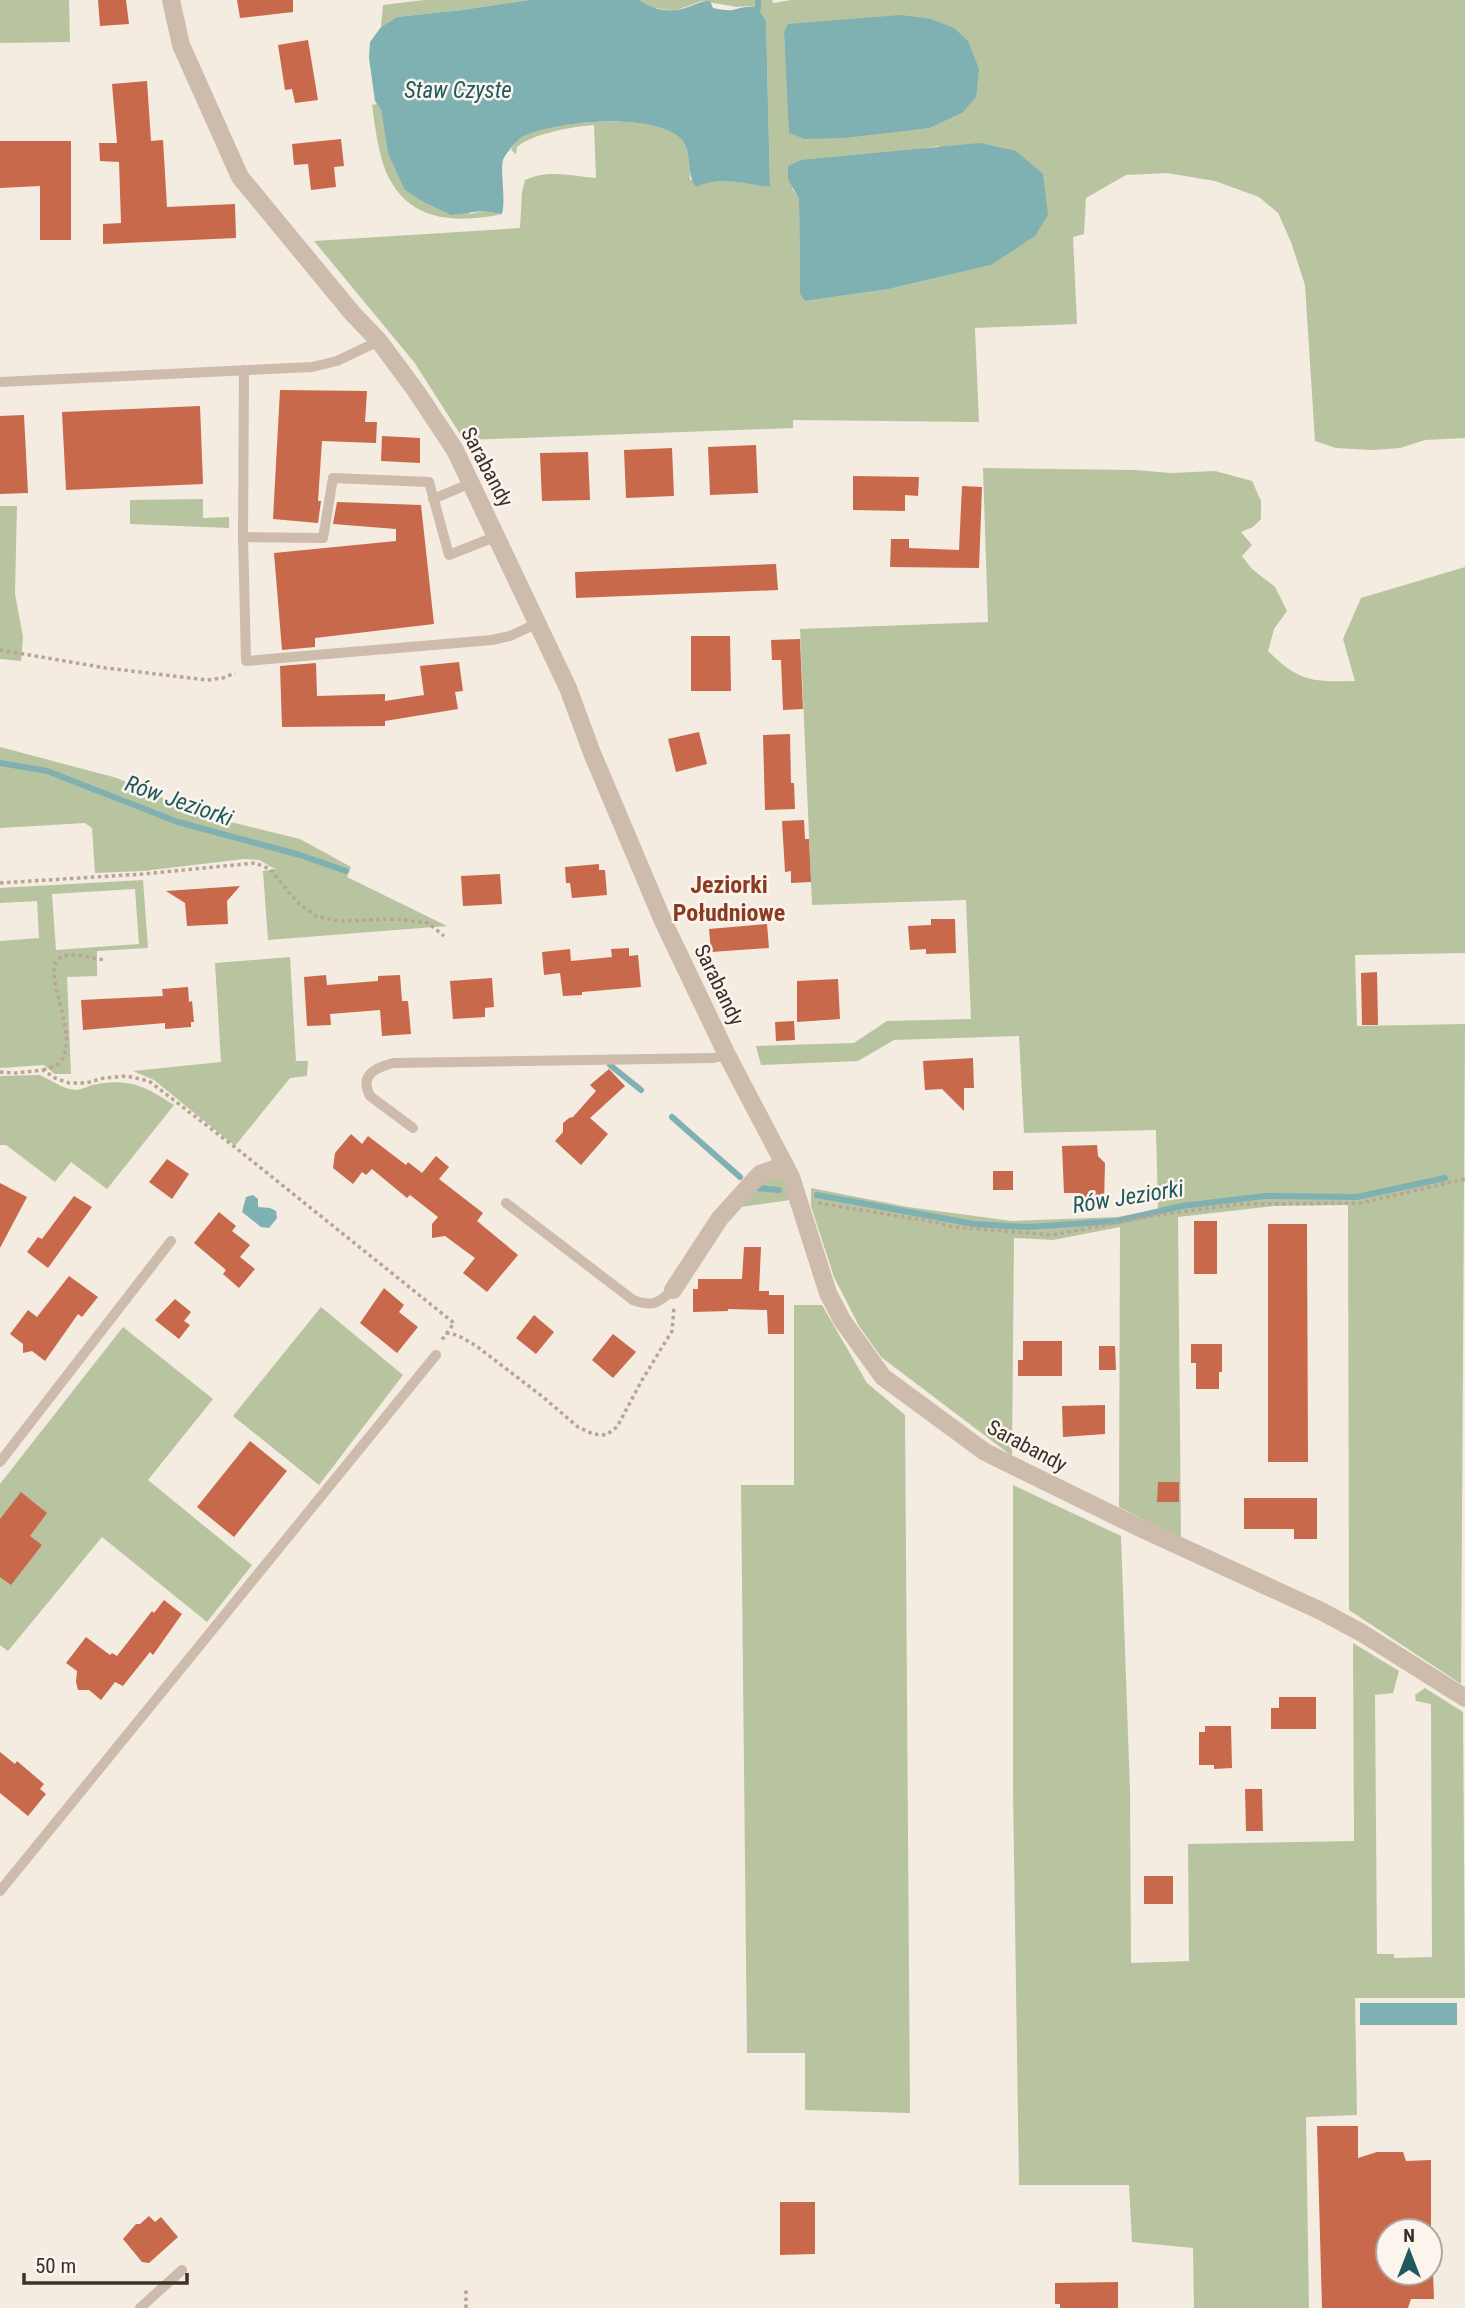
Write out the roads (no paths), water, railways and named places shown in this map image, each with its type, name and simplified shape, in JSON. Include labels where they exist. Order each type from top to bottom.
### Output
[{"type":"street","name":"Sarabandy","points":[[172,0],[181,45],[240,177],[353,314],[379,341],[455,450],[568,688],[592,753],[663,921],[727,1055],[785,1165],[799,1199],[828,1293],[842,1320],[883,1377],[985,1452],[1136,1526],[1321,1611],[1362,1633],[1465,1698]]},
{"type":"street","points":[[673,1290],[720,1218],[760,1174],[785,1165]]},
{"type":"lane","points":[[0,382],[312,367],[337,361],[379,341]]},
{"type":"lane","points":[[244,370],[243,537],[246,661],[492,640],[510,636],[538,622]]},
{"type":"lane","points":[[243,537],[323,538],[332,478],[429,482],[449,555],[497,536]]},
{"type":"lane","points":[[433,499],[471,483]]},
{"type":"lane","points":[[413,1128],[370,1096],[365,1080],[370,1072],[393,1063],[715,1058],[727,1055]]},
{"type":"lane","points":[[506,1203],[633,1300],[648,1305],[658,1302],[673,1290]]},
{"type":"lane","points":[[0,1462],[171,1241]]},
{"type":"lane","points":[[0,1891],[436,1356]]},
{"type":"lane","points":[[139,2308],[182,2270]]},
{"type":"water","name":"Staw Czyste","points":[[529,0],[639,0],[669,10],[710,1],[713,8],[723,10],[758,8],[766,21],[770,187],[723,181],[696,187],[687,150],[680,138],[667,130],[649,125],[604,122],[558,126],[519,140],[503,160],[502,214],[483,211],[451,215],[404,189],[388,154],[381,110],[375,101],[369,58],[370,42],[381,27],[397,17]]},
{"type":"water","points":[[901,15],[931,19],[954,28],[968,41],[979,69],[976,97],[962,113],[930,128],[844,138],[804,139],[789,133],[784,33],[788,24]]},
{"type":"water","points":[[980,143],[1016,151],[1043,174],[1048,215],[1035,236],[991,265],[889,289],[805,301],[800,294],[799,199],[788,179],[788,166],[801,160]]},
{"type":"water","points":[[253,1195],[258,1199],[258,1207],[276,1211],[277,1218],[269,1228],[261,1227],[242,1212],[246,1197]]},
{"type":"water","points":[[1360,2003],[1457,2003],[1457,2025],[1360,2025]]},
{"type":"waterway","points":[[758,0],[758,8]]},
{"type":"waterway","name":"Rów Jeziorki","points":[[0,763],[47,771],[178,822],[300,855],[346,871]]},
{"type":"waterway","points":[[610,1065],[641,1090]]},
{"type":"waterway","name":"Rów Jeziorki","points":[[672,1117],[740,1177]]},
{"type":"waterway","name":"Rów Jeziorki","points":[[817,1195],[974,1224],[1028,1227],[1117,1221],[1182,1206],[1265,1196],[1357,1197],[1445,1178]]},
{"type":"waterway","name":"Rów Jeziorki","points":[[757,1188],[779,1190]]},
{"type":"district","name":"Jeziorki Południowe","points":[[729,899]]}]
